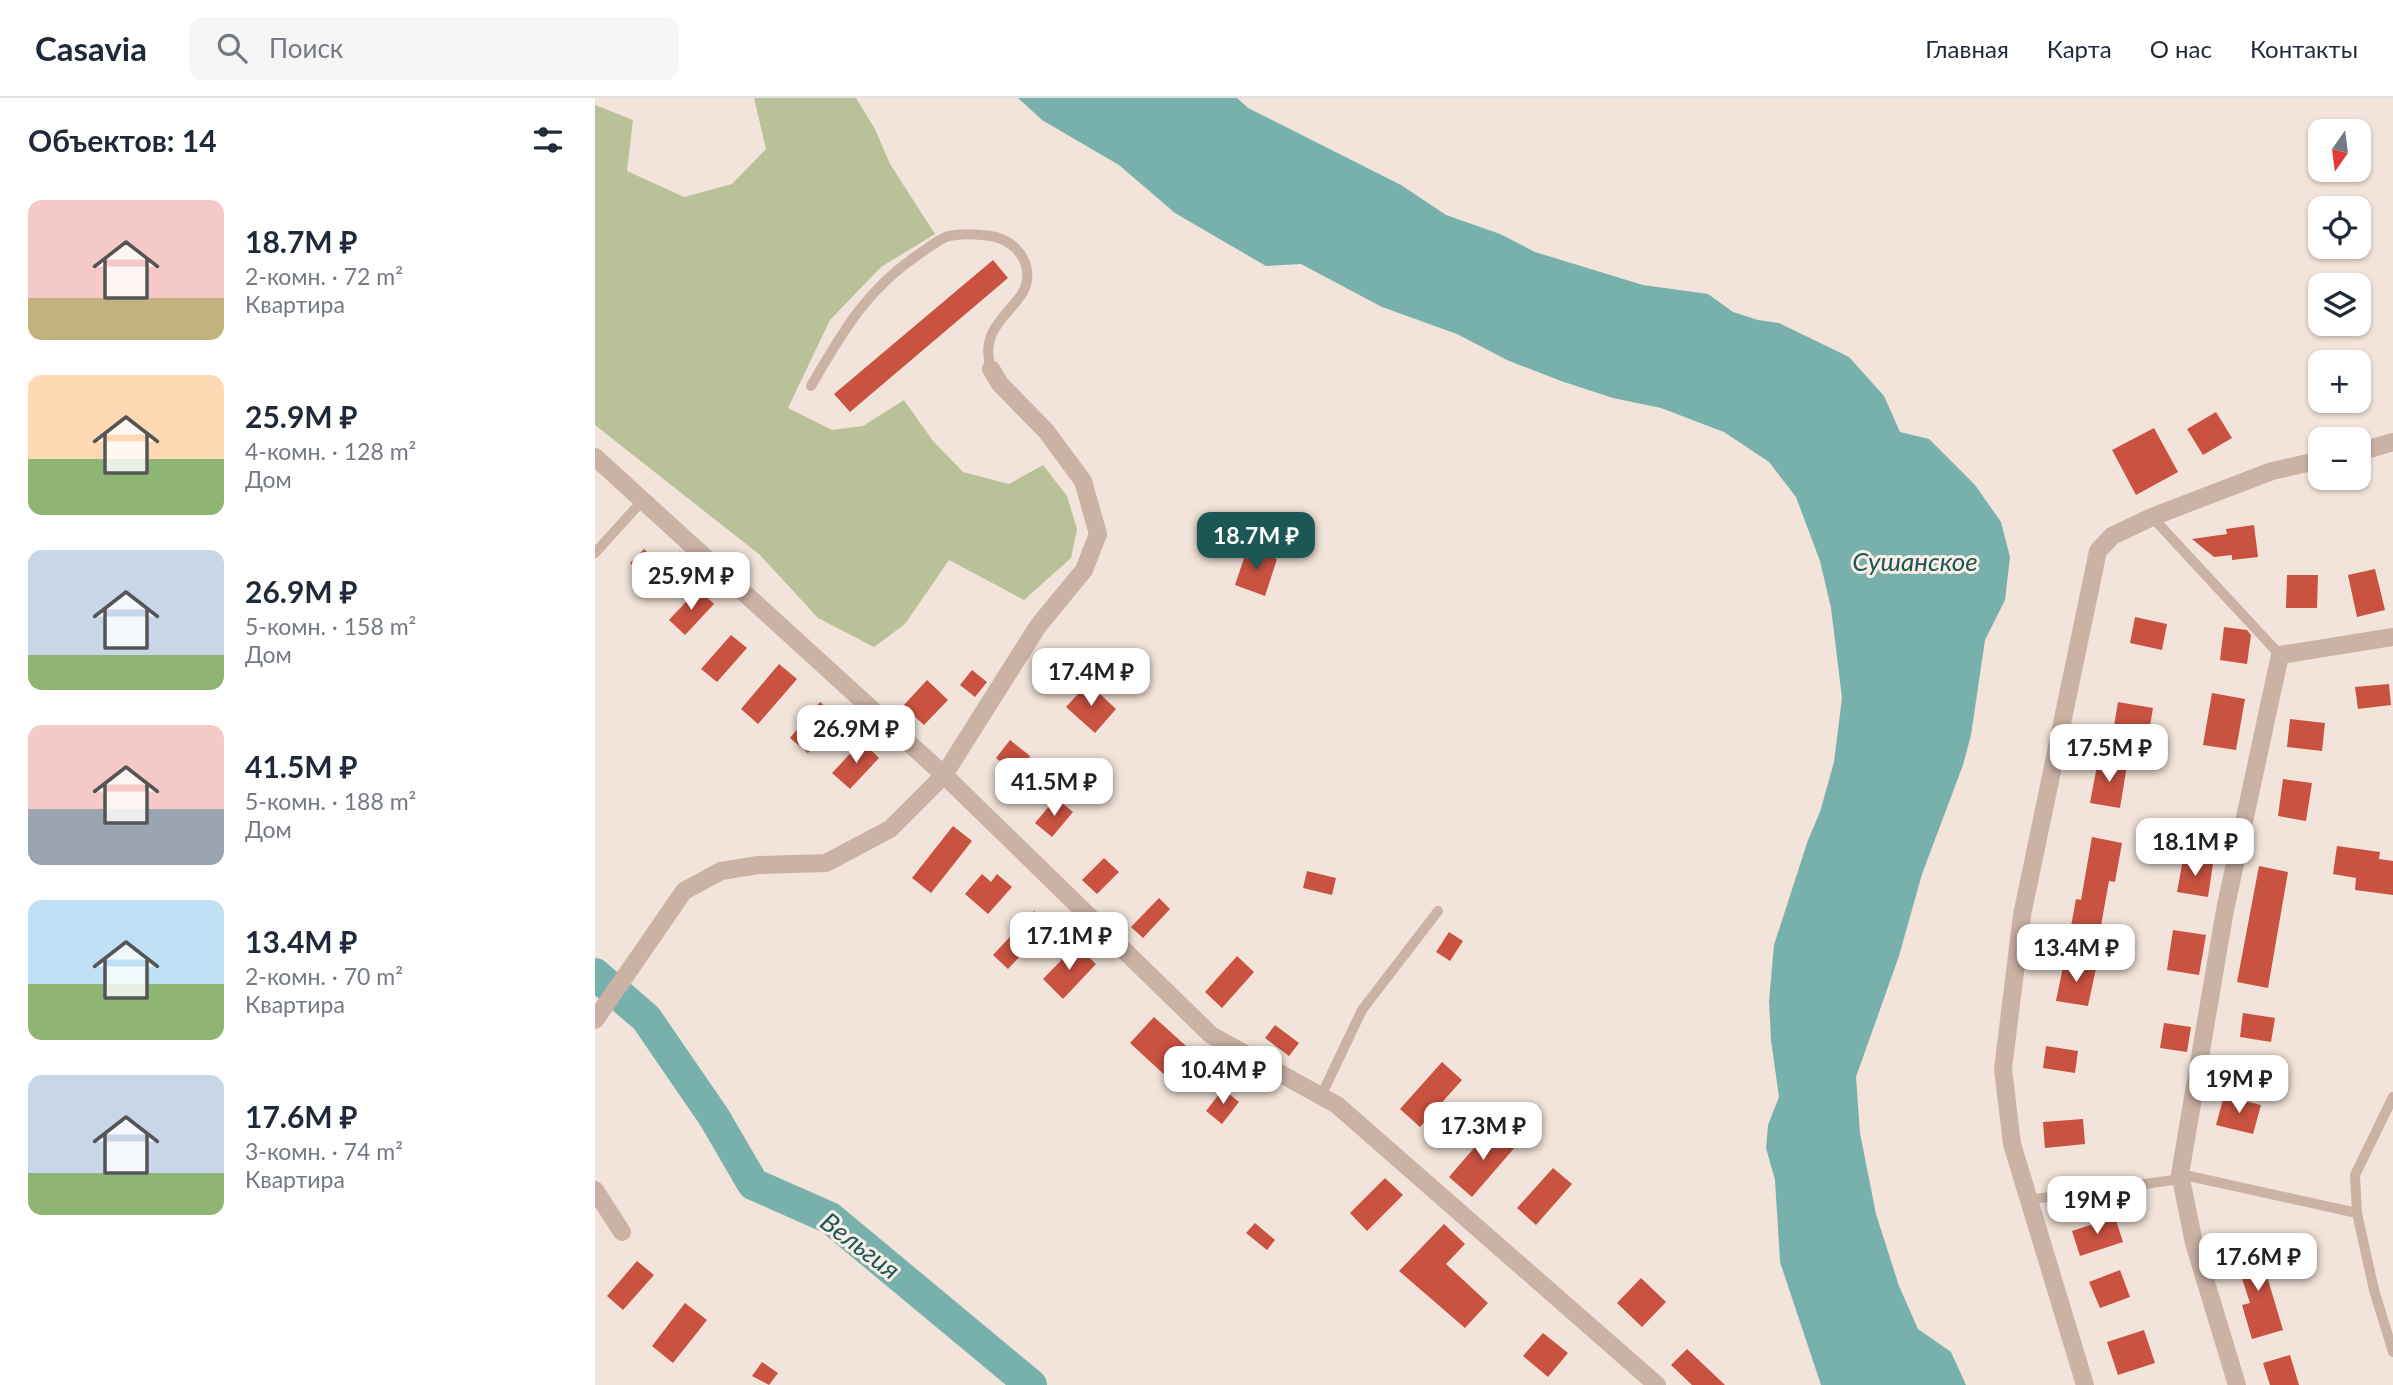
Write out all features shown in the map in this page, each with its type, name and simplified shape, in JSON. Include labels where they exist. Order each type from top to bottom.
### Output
[{"type":"street","points":[[595,1020],[684,891],[721,871],[758,865],[826,863],[890,829],[944,775],[1038,626],[1084,570],[1098,534],[1083,481],[1046,431],[1000,384],[991,369]]},
{"type":"street","points":[[2371,448],[2393,442]]},
{"type":"street","points":[[595,457],[944,775],[1211,1035],[1336,1105],[1657,1385]]},
{"type":"street","points":[[2085,1385],[2012,1144],[2003,1069],[2022,915],[2098,551],[2112,536],[2152,517],[2273,471],[2308,463]]},
{"type":"street","points":[[2237,1385],[2194,1243],[2181,1176],[2225,910],[2280,655],[2393,639]]},
{"type":"street","points":[[595,1190],[622,1232]]},
{"type":"lane","points":[[811,386],[855,312],[897,268],[946,236],[975,234],[1000,237],[1021,252],[1026,266],[1028,280],[1022,293],[993,328],[986,352],[991,369]]},
{"type":"lane","points":[[595,553],[642,501]]},
{"type":"lane","points":[[2152,517],[2280,655]]},
{"type":"lane","points":[[1321,1096],[1362,1010],[1438,911]]},
{"type":"lane","points":[[2393,1097],[2355,1175],[2357,1213],[2374,1290],[2393,1352]]},
{"type":"lane","points":[[2027,1200],[2181,1176],[2357,1213]]},
{"type":"green space","points":[[754,98],[856,98],[875,129],[890,164],[935,234],[881,267],[830,320],[788,408],[832,430],[863,426],[904,400],[933,441],[963,472],[1009,484],[1043,465],[1067,496],[1077,529],[1071,558],[1024,600],[949,560],[905,624],[874,647],[818,618],[760,555],[595,425],[595,105],[633,120],[627,171],[684,197],[732,184],[766,149]]},
{"type":"water","name":"Сушанское","points":[[1018,98],[1237,98],[1248,108],[1401,185],[1446,215],[1500,234],[1535,252],[1643,285],[1708,294],[1733,312],[1779,323],[1849,357],[1884,396],[1900,432],[1929,439],[1975,485],[2001,522],[2010,557],[2005,600],[1985,640],[1971,735],[1963,765],[1922,874],[1899,956],[1856,1077],[1860,1133],[1876,1214],[1899,1286],[1918,1329],[1951,1352],[1966,1385],[1821,1385],[1780,1262],[1775,1180],[1766,1148],[1768,1125],[1779,1097],[1769,1001],[1774,945],[1808,840],[1820,812],[1834,762],[1842,698],[1831,608],[1820,561],[1796,497],[1769,462],[1724,432],[1661,408],[1613,398],[1507,360],[1457,334],[1382,307],[1301,264],[1266,266],[1175,213],[1119,165],[1042,120]]},
{"type":"building","points":[[993,260],[1008,278],[850,412],[834,394]]},
{"type":"building","points":[[2216,412],[2232,438],[2203,455],[2187,429]]},
{"type":"building","points":[[2154,428],[2178,472],[2136,495],[2112,450]]},
{"type":"building","points":[[2254,525],[2258,557],[2232,560],[2232,555],[2214,557],[2192,539],[2227,534],[2226,529]]},
{"type":"building","points":[[644,549],[666,571],[652,585],[630,563]]},
{"type":"building","points":[[1247,549],[1277,559],[1265,596],[1235,585]]},
{"type":"building","points":[[2375,569],[2385,610],[2357,617],[2348,575]]},
{"type":"building","points":[[2287,575],[2318,575],[2317,608],[2286,608]]},
{"type":"building","points":[[698,589],[714,604],[685,635],[669,620]]},
{"type":"building","points":[[2135,617],[2167,624],[2162,650],[2130,643]]},
{"type":"building","points":[[2224,627],[2247,630],[2251,635],[2247,664],[2220,660]]},
{"type":"building","points":[[731,635],[747,648],[717,682],[701,669]]},
{"type":"building","points":[[779,664],[797,679],[758,724],[741,709]]},
{"type":"building","points":[[972,670],[987,682],[975,697],[960,685]]},
{"type":"building","points":[[927,680],[948,700],[924,725],[903,706]]},
{"type":"building","points":[[1088,683],[1116,709],[1095,733],[1066,707]]},
{"type":"building","points":[[2389,684],[2391,705],[2358,709],[2355,687]]},
{"type":"building","points":[[2212,693],[2245,699],[2236,750],[2203,745]]},
{"type":"building","points":[[820,702],[839,718],[808,753],[790,738]]},
{"type":"building","points":[[2118,702],[2153,708],[2149,732],[2114,726]]},
{"type":"building","points":[[2290,719],[2325,723],[2322,751],[2287,747]]},
{"type":"building","points":[[1010,740],[1030,756],[1016,774],[996,758]]},
{"type":"building","points":[[862,741],[879,758],[850,789],[832,773]]},
{"type":"building","points":[[2098,760],[2127,765],[2120,808],[2090,803]]},
{"type":"building","points":[[2283,779],[2312,783],[2306,821],[2278,816]]},
{"type":"building","points":[[1056,798],[1073,812],[1052,837],[1035,823]]},
{"type":"building","points":[[953,826],[972,841],[931,893],[912,878]]},
{"type":"building","points":[[2092,837],[2122,843],[2115,882],[2109,881],[2100,931],[2071,926],[2076,899],[2081,900]]},
{"type":"building","points":[[2337,846],[2380,852],[2379,859],[2393,861],[2393,895],[2355,890],[2356,878],[2333,874]]},
{"type":"building","points":[[1104,858],[1119,872],[1097,894],[1082,880]]},
{"type":"building","points":[[2183,859],[2213,864],[2208,897],[2177,892]]},
{"type":"building","points":[[2259,866],[2288,872],[2268,988],[2237,982]]},
{"type":"building","points":[[1307,871],[1336,878],[1332,895],[1303,888]]},
{"type":"building","points":[[982,874],[991,882],[997,874],[1012,887],[988,914],[965,894]]},
{"type":"building","points":[[1159,898],[1170,909],[1143,938],[1131,927]]},
{"type":"building","points":[[1034,911],[1049,925],[1008,969],[993,955]]},
{"type":"building","points":[[2173,930],[2206,935],[2199,975],[2167,970]]},
{"type":"building","points":[[1449,932],[1463,941],[1450,961],[1436,952]]},
{"type":"building","points":[[1076,945],[1096,964],[1063,999],[1043,979]]},
{"type":"building","points":[[1237,956],[1254,972],[1222,1008],[1205,992]]},
{"type":"building","points":[[2064,962],[2096,968],[2088,1006],[2056,1001]]},
{"type":"building","points":[[2243,1013],[2275,1018],[2271,1042],[2240,1037]]},
{"type":"building","points":[[1154,1017],[1207,1065],[1182,1091],[1130,1043]]},
{"type":"building","points":[[2164,1023],[2191,1027],[2187,1052],[2160,1048]]},
{"type":"building","points":[[1275,1025],[1299,1043],[1289,1056],[1265,1038]]},
{"type":"building","points":[[2046,1046],[2078,1051],[2075,1073],[2043,1068]]},
{"type":"building","points":[[1442,1062],[1462,1080],[1420,1127],[1400,1109]]},
{"type":"building","points":[[1223,1089],[1239,1102],[1222,1124],[1206,1111]]},
{"type":"building","points":[[2224,1096],[2261,1105],[2253,1134],[2216,1125]]},
{"type":"building","points":[[2083,1119],[2085,1144],[2045,1148],[2043,1122]]},
{"type":"building","points":[[1493,1126],[1516,1146],[1472,1197],[1449,1177]]},
{"type":"building","points":[[1553,1168],[1572,1184],[1536,1225],[1517,1208]]},
{"type":"building","points":[[1385,1178],[1403,1195],[1367,1231],[1350,1213]]},
{"type":"building","points":[[2115,1217],[2123,1242],[2080,1256],[2072,1231]]},
{"type":"building","points":[[1255,1223],[1275,1240],[1267,1250],[1246,1233]]},
{"type":"building","points":[[1444,1224],[1465,1244],[1446,1264],[1488,1303],[1465,1328],[1399,1271]]},
{"type":"building","points":[[2263,1245],[2272,1271],[2266,1273],[2283,1330],[2252,1339],[2242,1305],[2250,1303],[2234,1254]]},
{"type":"building","points":[[637,1261],[654,1275],[623,1310],[607,1296]]},
{"type":"building","points":[[2120,1270],[2130,1297],[2100,1308],[2089,1282]]},
{"type":"building","points":[[1641,1278],[1666,1302],[1642,1327],[1617,1303]]},
{"type":"building","points":[[685,1303],[707,1320],[673,1363],[652,1346]]},
{"type":"building","points":[[2144,1330],[2155,1363],[2118,1375],[2107,1342]]},
{"type":"building","points":[[1543,1333],[1568,1353],[1548,1377],[1523,1356]]},
{"type":"building","points":[[1687,1349],[1725,1385],[1692,1385],[1671,1365]]},
{"type":"building","points":[[2290,1355],[2299,1385],[2270,1385],[2263,1363]]},
{"type":"building","points":[[762,1362],[778,1373],[769,1385],[752,1376]]},
{"type":"waterway","name":"Вельгия","points":[[595,974],[646,1018],[714,1117],[753,1184],[830,1218],[1031,1385]]}]
